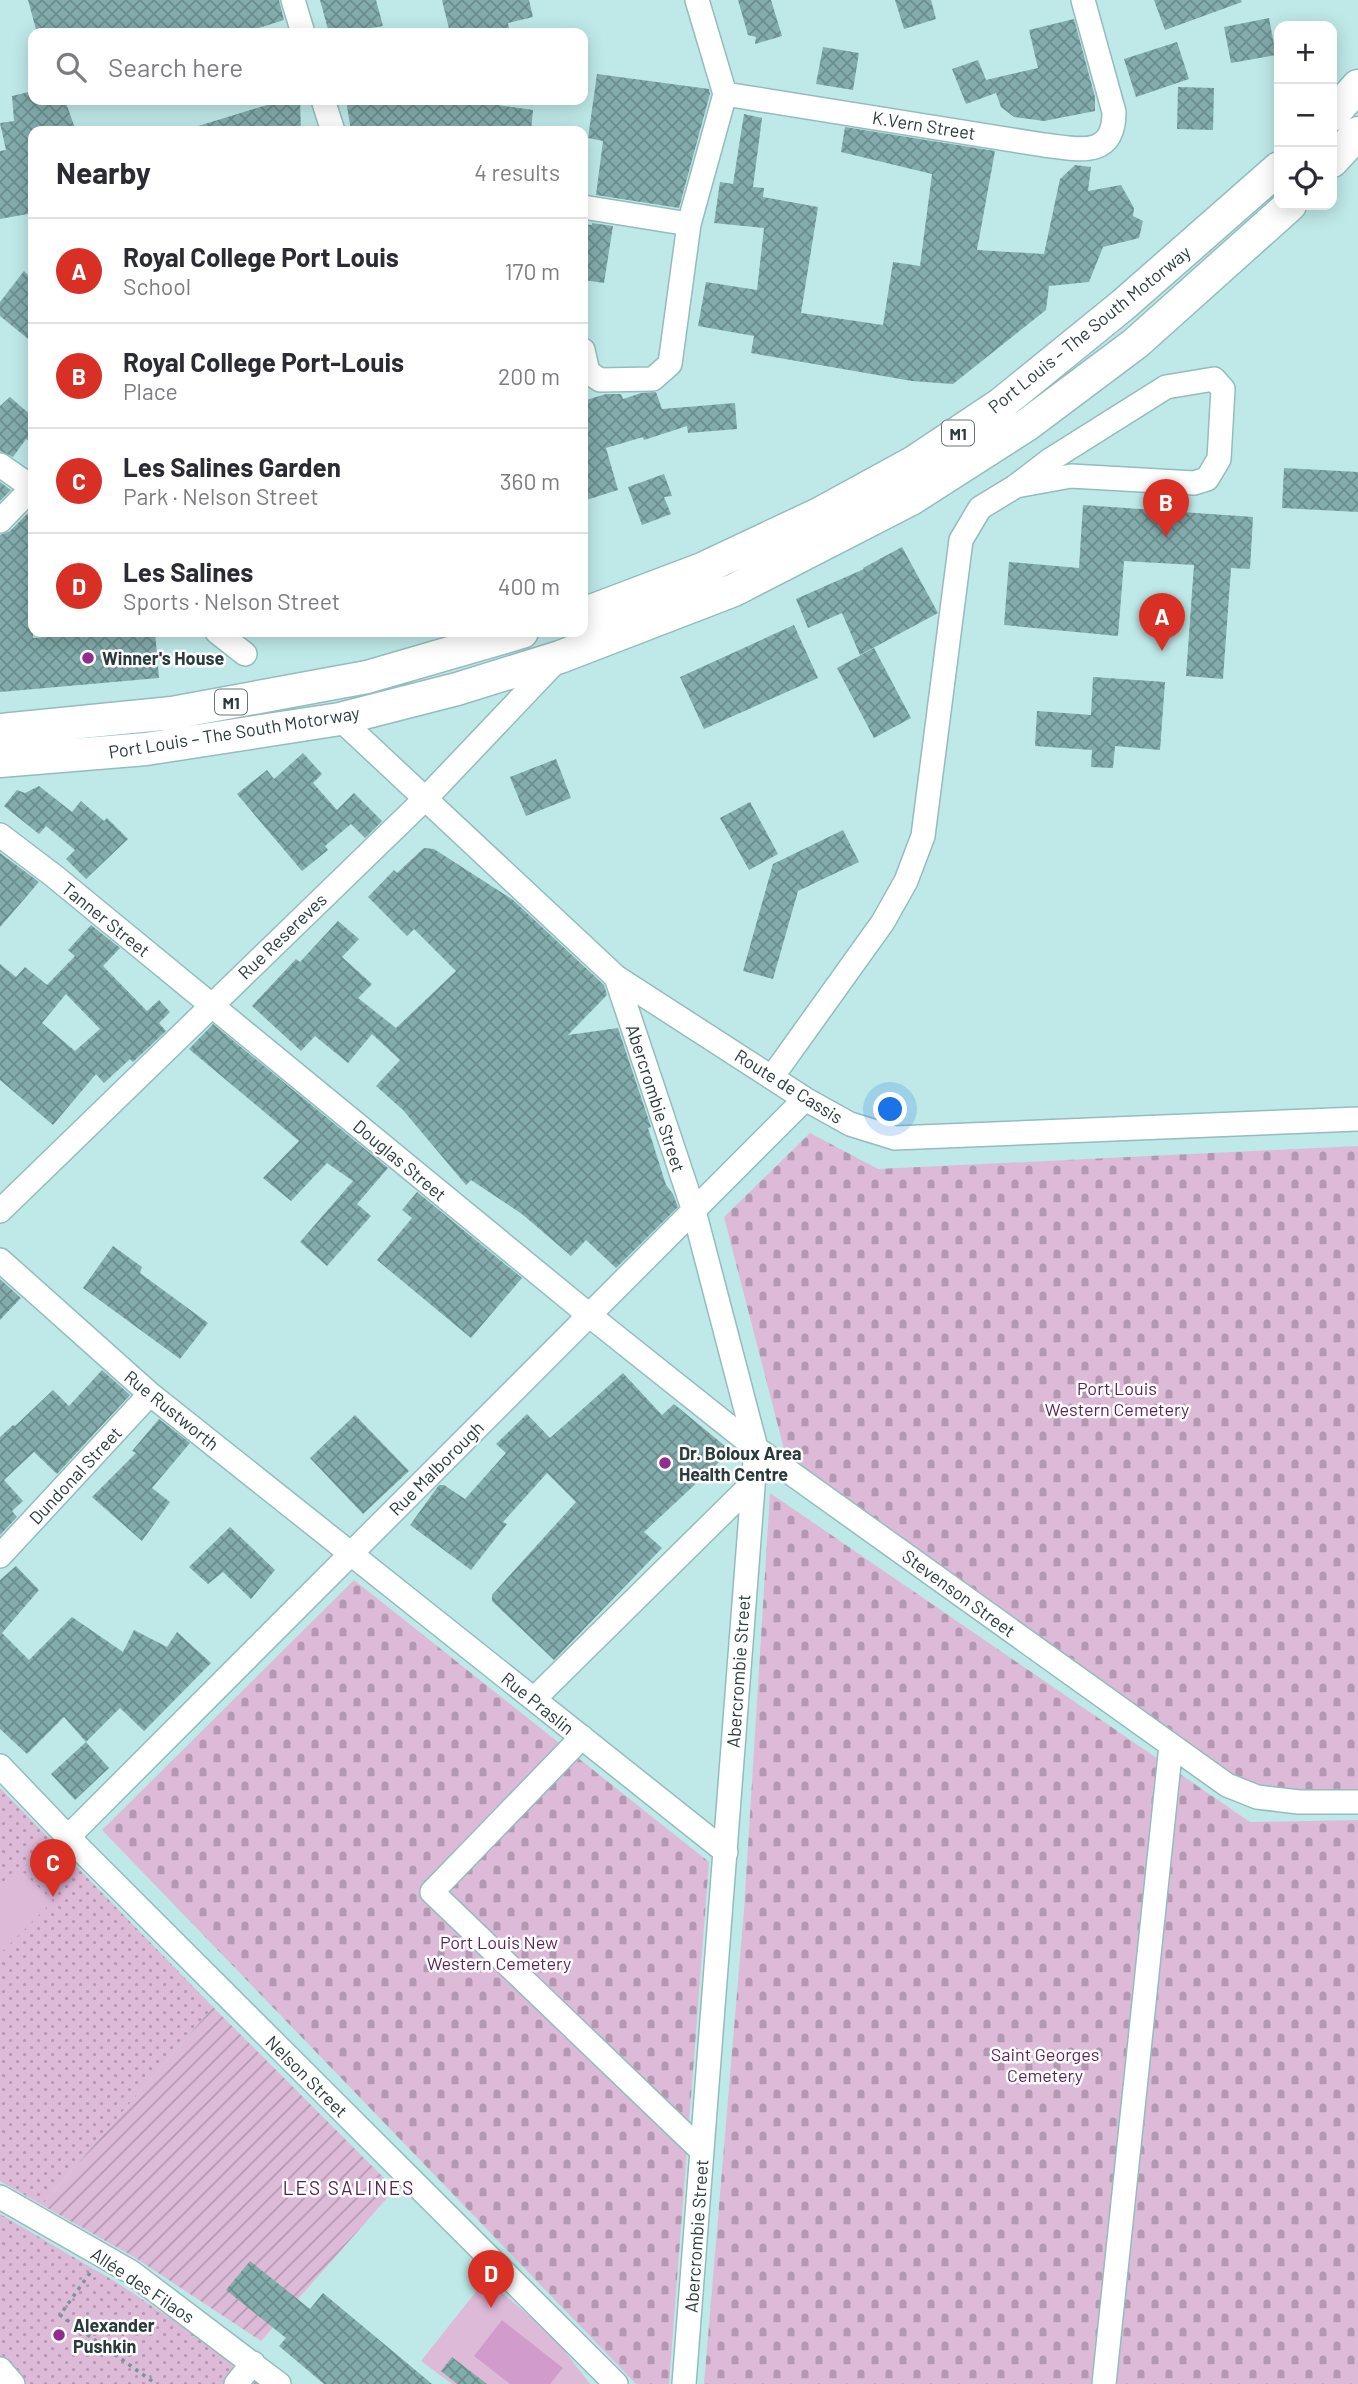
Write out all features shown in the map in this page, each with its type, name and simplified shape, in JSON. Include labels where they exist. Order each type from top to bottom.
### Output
[{"type":"highway","points":[[1337,109],[1358,86]]},
{"type":"highway","points":[[1337,156],[1358,133]]},
{"type":"highway","name":"Port Louis – The South Motorway","points":[[588,612],[702,569],[819,514],[914,462],[1001,404],[1123,305],[1274,171]]},
{"type":"highway","name":"Port Louis – The South Motorway","points":[[0,761],[146,749],[340,719],[457,689],[560,657],[734,590],[911,499],[1028,424],[1136,343],[1284,210]]},
{"type":"highway","name":"Port Louis – The South Motorway","points":[[0,730],[172,713],[367,677],[505,637]]},
{"type":"highway","points":[[0,775],[146,749]]},
{"type":"street","points":[[293,0],[301,28]]},
{"type":"street","points":[[588,372],[600,380],[653,379],[670,364],[689,224],[725,94],[696,0]]},
{"type":"street","name":"K.Vern Street","points":[[725,94],[1076,149],[1097,147],[1107,141],[1114,127],[1114,111],[1083,0]]},
{"type":"street","points":[[324,105],[328,126]]},
{"type":"street","points":[[588,208],[689,224]]},
{"type":"street","points":[[772,1077],[883,922],[906,881],[923,836],[961,540],[981,508],[1050,460],[1166,387],[1214,379],[1223,389],[1219,459],[1208,479],[1194,483],[1071,476],[1016,486]]},
{"type":"street","points":[[0,464],[28,484]]},
{"type":"street","points":[[0,521],[28,492]]},
{"type":"street","points":[[223,637],[245,654]]},
{"type":"street","name":"Rue Resereves","points":[[0,1211],[426,798],[560,657]]},
{"type":"street","name":"Route de Cassis","points":[[340,719],[616,977],[805,1099],[850,1124],[895,1138],[1358,1119]]},
{"type":"street","name":"Tanner Street","points":[[0,835],[211,1004]]},
{"type":"street","name":"Abercrombie Street","points":[[616,977],[694,1211],[756,1448],[751,1484],[726,1852],[684,2384]]},
{"type":"street","name":"Douglas Street","points":[[211,1004],[589,1315]]},
{"type":"street","name":"Rue Malborough","points":[[68,1837],[805,1099]]},
{"type":"street","name":"Rue Rustworth","points":[[0,1260],[150,1394],[351,1553]]},
{"type":"street","name":"Stevenson Street","points":[[589,1315],[756,1448],[1227,1785],[1257,1797],[1298,1802],[1358,1802]]},
{"type":"street","name":"Dundonal Street","points":[[0,1556],[150,1394]]},
{"type":"street","points":[[534,1699],[751,1484]]},
{"type":"street","name":"Rue Praslin","points":[[351,1553],[726,1852]]},
{"type":"street","points":[[582,1737],[432,1892],[702,2151]]},
{"type":"street","points":[[1104,2384],[1171,1745]]},
{"type":"street","name":"Nelson Street","points":[[0,1766],[616,2384]]},
{"type":"street","name":"Allée des Filaos","points":[[0,2197],[131,2272],[279,2384]]},
{"type":"street","points":[[236,2384],[253,2363]]},
{"type":"street","points":[[0,2369],[13,2384]]},
{"type":"path","points":[[103,2255],[60,2315],[156,2384]]},
{"type":"green space","name":"Port Louis Western Cemetery","points":[[810,1133],[878,1169],[1358,1146],[1358,1791],[1250,1795],[785,1453],[724,1217]]},
{"type":"green space","name":"Saint Georges Cemetery","points":[[770,1493],[1250,1822],[1358,1820],[1358,2384],[704,2384],[744,1910]]},
{"type":"green space","name":"Port Louis New Western Cemetery","points":[[354,1580],[709,1862],[669,2384],[636,2384],[102,1830]]},
{"type":"green space","points":[[0,1788],[213,2007],[42,2205],[0,2181]]},
{"type":"green space","points":[[23,1872],[53,1901],[3,1951],[0,1948],[0,1895]]},
{"type":"green space","points":[[213,2007],[395,2189],[261,2341],[134,2257],[42,2205]]},
{"type":"green space","points":[[0,2214],[116,2282],[179,2324],[260,2384],[0,2384]]},
{"type":"green space","points":[[486,2279],[554,2337],[590,2384],[452,2384],[421,2361]]},
{"type":"shaded area","points":[[502,2320],[563,2368],[550,2384],[510,2384],[474,2356]]},
{"type":"building","points":[[28,0],[279,0],[284,20],[259,28],[36,28]]},
{"type":"building","points":[[320,0],[376,0],[383,26],[328,28]]},
{"type":"building","points":[[442,0],[529,0],[533,17],[508,23],[509,28],[449,28]]},
{"type":"building","points":[[738,0],[771,0],[782,36],[755,44],[756,37],[748,35]]},
{"type":"building","points":[[895,0],[931,0],[936,19],[904,29]]},
{"type":"building","points":[[1154,0],[1241,0],[1242,2],[1165,30]]},
{"type":"building","points":[[1269,18],[1274,55],[1231,63],[1224,27]]},
{"type":"building","points":[[1074,19],[1095,97],[1095,111],[1044,121],[1014,117],[1001,107],[996,93],[966,104],[952,69],[978,60],[986,80],[1038,68],[1029,30]]},
{"type":"building","points":[[1177,42],[1189,79],[1136,97],[1124,59]]},
{"type":"building","points":[[823,47],[859,53],[853,90],[816,84]]},
{"type":"building","points":[[597,74],[709,89],[710,94],[679,208],[596,195],[603,141],[588,138]]},
{"type":"building","points":[[1178,87],[1214,88],[1213,130],[1177,129]]},
{"type":"building","points":[[28,92],[28,105],[67,105],[74,126],[28,126],[28,214],[0,219],[0,151],[6,150],[0,123],[14,121],[12,96]]},
{"type":"building","points":[[267,105],[300,105],[301,126],[198,126]]},
{"type":"building","points":[[347,105],[498,105],[533,110],[531,126],[350,126]]},
{"type":"building","points":[[744,114],[762,118],[753,187],[764,188],[763,197],[818,207],[801,313],[883,325],[893,262],[920,266],[932,174],[841,152],[845,127],[995,151],[977,250],[1044,254],[1060,179],[1075,165],[1091,167],[1088,191],[1121,185],[1134,208],[1133,216],[1143,221],[1139,238],[1103,247],[1089,282],[1049,286],[1046,310],[953,384],[912,381],[751,353],[754,336],[698,326],[706,282],[757,290],[764,228],[714,223],[720,182],[733,184]]},
{"type":"building","points":[[588,225],[613,226],[604,283],[588,281]]},
{"type":"building","points":[[24,271],[28,275],[28,339],[0,316],[0,302]]},
{"type":"building","points":[[656,392],[662,409],[735,403],[737,429],[688,433],[687,426],[644,440],[643,437],[606,448],[618,490],[588,499],[588,399],[606,394],[621,394],[623,399],[641,393]]},
{"type":"building","points":[[10,397],[28,413],[28,440],[26,439],[13,457],[0,451],[0,406]]},
{"type":"building","points":[[1284,468],[1358,472],[1358,512],[1282,508]]},
{"type":"building","points":[[664,474],[672,496],[664,497],[671,514],[642,525],[628,487]]},
{"type":"building","points":[[0,482],[11,490],[0,501]]},
{"type":"building","points":[[1083,505],[1253,517],[1250,569],[1231,568],[1223,679],[1186,676],[1194,565],[1124,561],[1118,636],[1004,625],[1009,562],[1079,568]]},
{"type":"building","name":"Winner's House","points":[[28,513],[28,637],[155,637],[159,678],[0,692],[0,535],[10,531]]},
{"type":"building","points":[[902,547],[938,613],[860,655],[842,613],[808,628],[796,599],[864,569]]},
{"type":"building","points":[[794,625],[818,678],[704,729],[680,677]]},
{"type":"building","points":[[874,648],[911,718],[874,738],[837,668]]},
{"type":"building","points":[[1093,677],[1165,682],[1160,750],[1115,746],[1113,768],[1091,767],[1092,750],[1035,746],[1037,711],[1091,715]]},
{"type":"building","points":[[303,753],[322,774],[313,783],[337,810],[354,793],[382,821],[365,838],[351,824],[325,846],[328,850],[302,871],[237,794],[267,770],[274,779]]},
{"type":"building","points":[[556,759],[571,798],[526,816],[510,777]]},
{"type":"building","points":[[39,786],[72,812],[81,801],[104,821],[107,818],[128,839],[86,879],[66,859],[75,850],[46,826],[39,834],[4,806],[17,790],[25,793]]},
{"type":"building","points":[[750,802],[778,854],[749,870],[720,818]]},
{"type":"building","points":[[843,830],[859,862],[798,891],[773,979],[743,971],[773,864]]},
{"type":"building","points":[[424,848],[434,849],[513,900],[604,985],[607,995],[568,1035],[618,1028],[651,1127],[648,1128],[666,1185],[678,1207],[616,1268],[586,1240],[571,1256],[522,1214],[471,1180],[466,1185],[403,1110],[376,1086],[400,1060],[372,1034],[348,1063],[315,1036],[301,1051],[252,1006],[296,959],[300,962],[338,921],[359,939],[342,957],[372,984],[358,998],[396,1028],[456,971],[414,929],[407,936],[368,897],[394,870],[397,873]]},
{"type":"building","points":[[0,853],[39,882],[0,927]]},
{"type":"building","points":[[91,925],[120,948],[103,966],[147,1011],[159,1000],[170,1012],[159,1023],[166,1031],[133,1062],[130,1059],[104,1083],[96,1074],[53,1125],[0,1080],[0,964],[16,977],[25,967],[47,985],[75,956],[68,950]],"holes":[[[66,994],[100,1029],[75,1051],[42,1023]]]},
{"type":"building","points":[[213,1024],[388,1168],[357,1204],[371,1216],[327,1266],[300,1242],[353,1181],[327,1163],[291,1201],[263,1178],[299,1141],[189,1049]]},
{"type":"building","points":[[417,1192],[522,1278],[471,1338],[377,1260],[412,1218],[402,1210]]},
{"type":"building","points":[[113,1246],[142,1267],[140,1273],[208,1323],[180,1359],[83,1288]]},
{"type":"building","points":[[0,1279],[21,1298],[0,1320]]},
{"type":"building","points":[[102,1370],[130,1395],[57,1474],[34,1452],[4,1480],[23,1501],[12,1511],[17,1517],[0,1535],[0,1437],[53,1390],[69,1406]]},
{"type":"building","points":[[623,1373],[662,1415],[674,1404],[731,1451],[644,1532],[662,1548],[554,1660],[492,1601],[492,1595],[576,1502],[547,1473],[503,1522],[507,1524],[471,1570],[410,1525],[439,1485],[444,1485],[465,1499],[506,1453],[496,1444],[527,1414],[550,1438]]},
{"type":"building","points":[[355,1415],[409,1471],[363,1514],[310,1458]]},
{"type":"building","points":[[159,1419],[190,1443],[152,1488],[170,1502],[142,1541],[92,1497],[136,1453],[132,1451]]},
{"type":"building","points":[[230,1527],[275,1570],[251,1599],[223,1572],[208,1584],[189,1567]]},
{"type":"building","points":[[16,1566],[39,1590],[2,1633],[29,1660],[72,1617],[123,1652],[134,1630],[167,1647],[177,1632],[211,1663],[144,1731],[120,1708],[86,1742],[64,1717],[27,1754],[0,1729],[0,1580]]},
{"type":"building","points":[[86,1742],[109,1768],[75,1800],[51,1774]]},
{"type":"building","points":[[250,2261],[310,2309],[323,2293],[432,2384],[324,2384],[279,2346],[286,2338],[226,2290]]},
{"type":"building","points":[[452,2357],[487,2384],[457,2384],[441,2371]]},
{"type":"place","name":"Royal College Port-Louis","points":[[1166,537]]},
{"type":"place","name":"Royal College Port Louis","points":[[1162,651]]},
{"type":"place","name":"Winner's House","points":[[88,658]]},
{"type":"place","name":"Dr. Boloux Area Health Centre","points":[[665,1463]]},
{"type":"place","name":"Les Salines Garden","points":[[53,1897]]},
{"type":"place","name":"Les Salines","points":[[491,2308]]},
{"type":"place","name":"Alexander Pushkin","points":[[59,2335]]},
{"type":"district","name":"LES SALINES","points":[[349,2187]]}]
